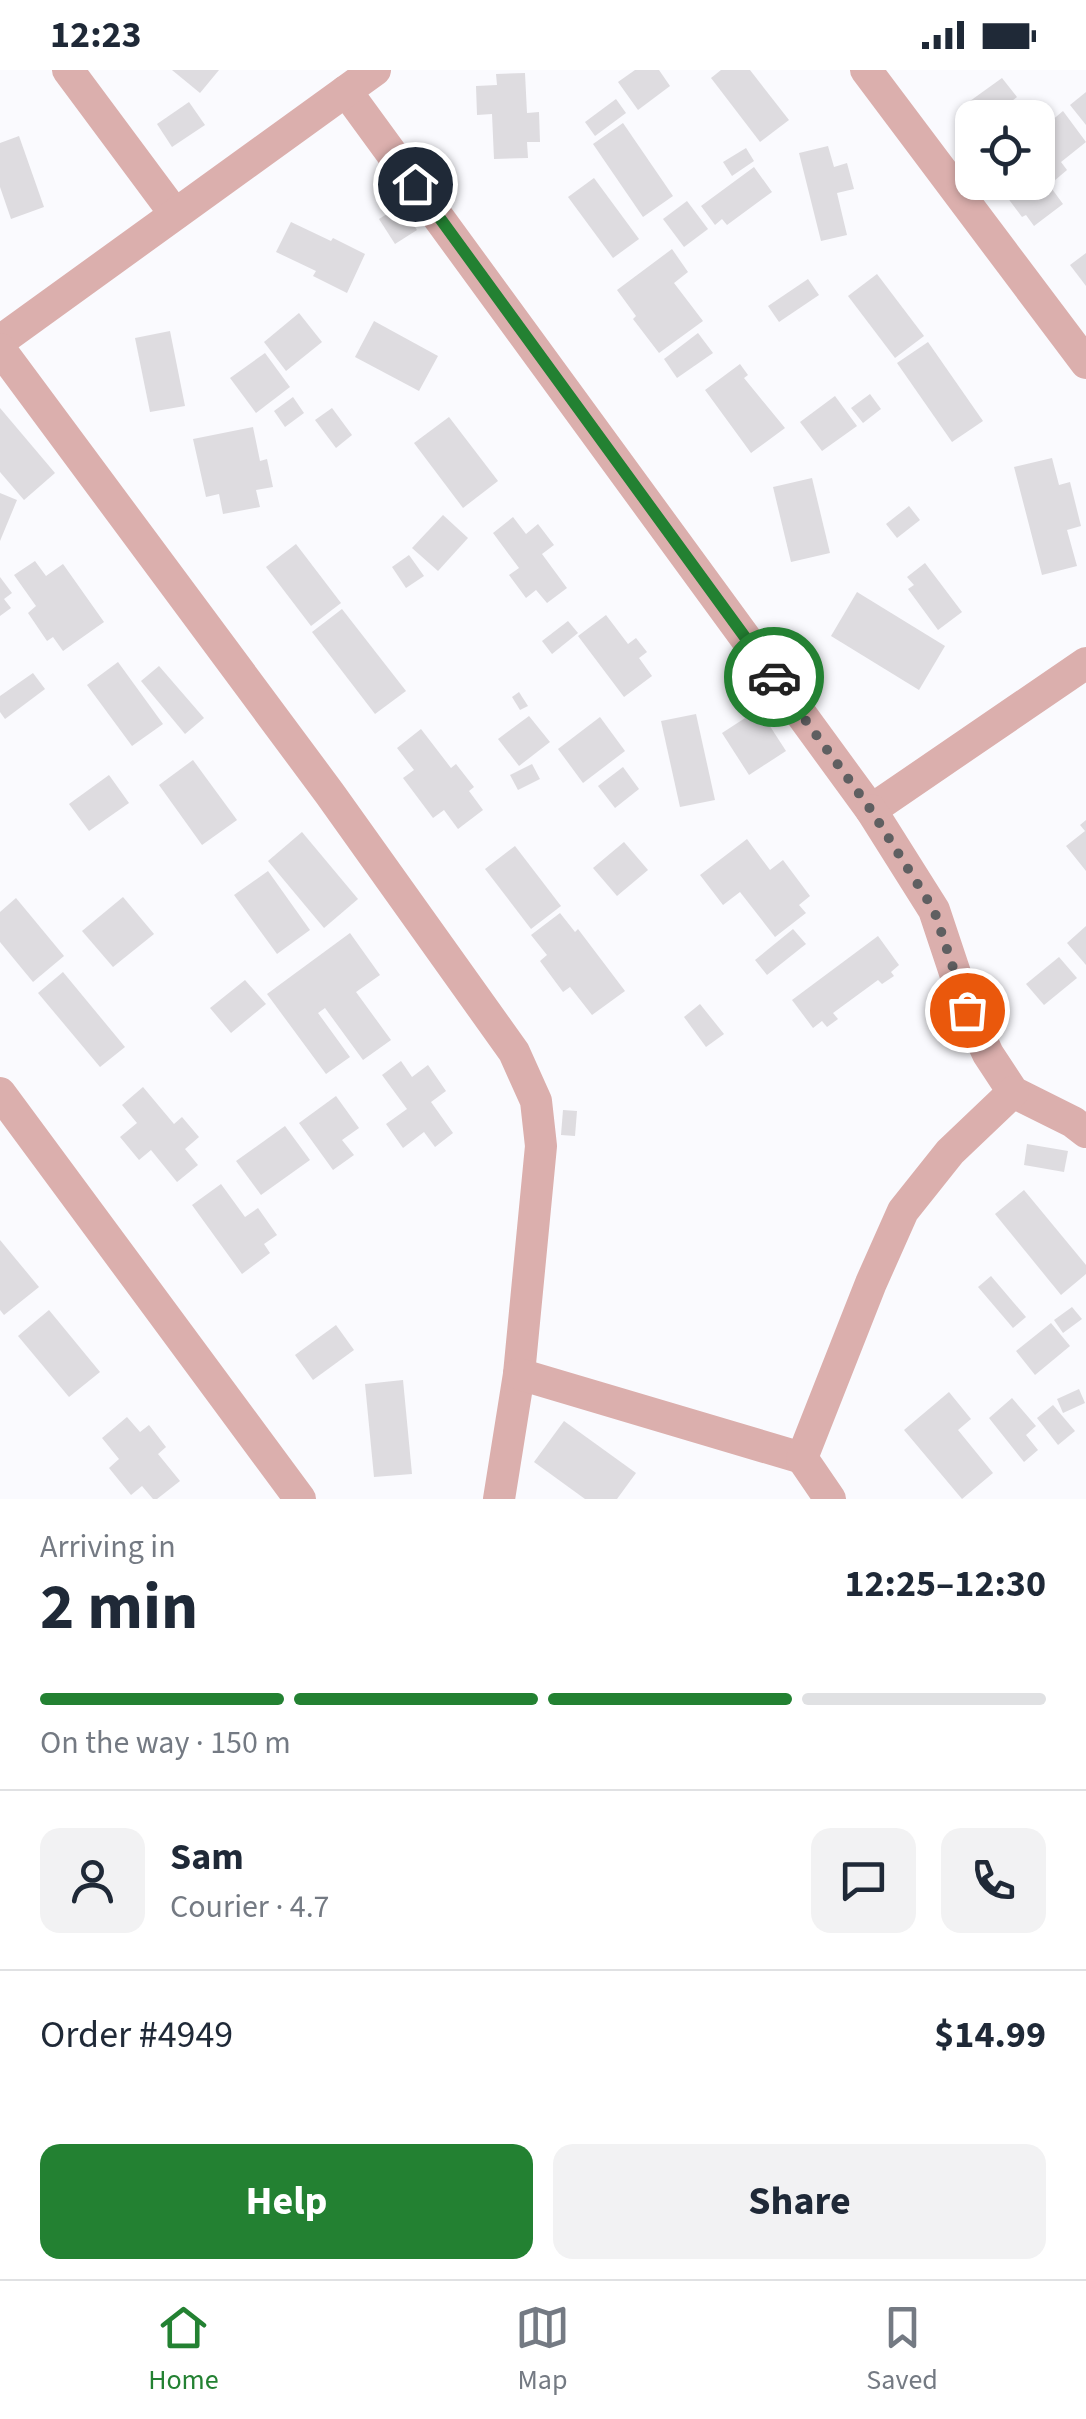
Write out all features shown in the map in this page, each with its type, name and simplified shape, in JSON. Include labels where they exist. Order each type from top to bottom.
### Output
[{"type":"street","points":[[68,70],[175,214]]},
{"type":"street","points":[[0,340],[375,70]]},
{"type":"street","points":[[866,70],[1086,363]]},
{"type":"street","points":[[346,90],[871,810],[934,910],[967,1010],[988,1054],[1013,1092],[1074,1122],[1086,1132]]},
{"type":"street","points":[[0,349],[330,794],[514,1052],[536,1100],[541,1146],[519,1374],[499,1499]]},
{"type":"street","points":[[871,810],[1086,663]]},
{"type":"street","points":[[802,1458],[871,1283],[904,1211],[950,1152],[1013,1092]]},
{"type":"street","points":[[0,1093],[300,1499]]},
{"type":"street","points":[[519,1374],[802,1458],[830,1499]]},
{"type":"building","points":[[172,70],[219,70],[200,93]]},
{"type":"building","points":[[635,70],[659,70],[670,86],[638,110],[618,82]]},
{"type":"building","points":[[721,70],[750,70],[789,120],[760,142],[711,78]]},
{"type":"building","points":[[525,73],[527,113],[539,112],[540,142],[527,142],[528,158],[494,159],[492,114],[477,115],[476,86],[497,85],[496,74]]},
{"type":"building","points":[[1002,78],[1017,97],[1013,100],[971,100]]},
{"type":"building","points":[[1086,92],[1086,125],[1070,105]]},
{"type":"building","points":[[616,99],[626,113],[595,136],[585,122]]},
{"type":"building","points":[[189,102],[205,125],[172,147],[157,124]]},
{"type":"building","points":[[1063,111],[1086,142],[1061,162],[1067,170],[1055,180],[1055,118]]},
{"type":"building","points":[[623,123],[673,196],[643,217],[593,144]]},
{"type":"building","points":[[19,136],[44,207],[11,219],[0,187],[0,143]]},
{"type":"building","points":[[828,146],[834,167],[847,163],[854,189],[837,193],[847,235],[821,241],[799,153]]},
{"type":"building","points":[[746,148],[754,161],[732,176],[723,162]]},
{"type":"building","points":[[754,167],[772,192],[727,225],[722,219],[715,225],[701,206]]},
{"type":"building","points":[[594,178],[639,239],[613,258],[568,197]]},
{"type":"building","points":[[1055,193],[1063,204],[1034,226],[1026,215],[1022,217],[1009,200],[1055,200]]},
{"type":"building","points":[[687,201],[708,229],[684,247],[663,219]]},
{"type":"building","points":[[401,205],[417,230],[395,244],[379,219]]},
{"type":"building","points":[[291,222],[365,254],[347,293],[313,276],[316,271],[276,252]]},
{"type":"building","points":[[672,249],[688,272],[674,283],[703,321],[659,353],[617,290]]},
{"type":"building","points":[[1086,253],[1086,286],[1070,265]]},
{"type":"building","points":[[877,274],[924,336],[895,358],[848,296]]},
{"type":"building","points":[[808,279],[819,295],[779,322],[768,306]]},
{"type":"building","points":[[299,313],[322,342],[286,371],[264,342]]},
{"type":"building","points":[[374,321],[438,356],[419,391],[355,357]]},
{"type":"building","points":[[170,331],[185,406],[150,412],[135,338]]},
{"type":"building","points":[[698,333],[713,353],[677,378],[664,359]]},
{"type":"building","points":[[928,342],[983,421],[952,442],[897,363]]},
{"type":"building","points":[[265,353],[290,387],[256,413],[230,378]]},
{"type":"building","points":[[740,364],[748,375],[744,378],[785,428],[751,453],[705,390]]},
{"type":"building","points":[[870,394],[881,409],[863,423],[851,408]]},
{"type":"building","points":[[835,396],[857,426],[822,451],[800,422]]},
{"type":"building","points":[[293,397],[304,413],[285,427],[274,411]]},
{"type":"building","points":[[0,408],[55,473],[24,500],[0,472]]},
{"type":"building","points":[[332,408],[352,435],[336,448],[315,420]]},
{"type":"building","points":[[449,417],[498,481],[463,508],[414,443]]},
{"type":"building","points":[[253,427],[260,461],[267,459],[273,487],[256,490],[260,507],[223,514],[219,494],[206,497],[193,439]]},
{"type":"building","points":[[1052,458],[1059,485],[1070,482],[1081,526],[1067,530],[1077,566],[1042,575],[1014,467]]},
{"type":"building","points":[[812,478],[830,553],[791,562],[773,487]]},
{"type":"building","points":[[0,493],[17,500],[0,541]]},
{"type":"building","points":[[909,506],[920,520],[897,538],[886,524]]},
{"type":"building","points":[[443,515],[468,538],[438,571],[412,548]]},
{"type":"building","points":[[513,517],[526,534],[538,524],[554,545],[542,554],[567,588],[547,603],[536,590],[526,598],[509,575],[519,568],[493,533]]},
{"type":"building","points":[[296,544],[341,603],[311,626],[266,567]]},
{"type":"building","points":[[409,555],[424,576],[406,588],[392,567]]},
{"type":"building","points":[[35,561],[46,576],[63,564],[104,622],[63,651],[53,637],[47,641],[28,613],[36,606],[14,575]]},
{"type":"building","points":[[925,563],[962,612],[938,630],[908,589],[914,585],[907,577]]},
{"type":"building","points":[[0,577],[12,593],[4,599],[11,608],[0,616]]},
{"type":"building","points":[[857,592],[945,646],[919,690],[831,636]]},
{"type":"building","points":[[342,609],[406,691],[375,714],[312,632]]},
{"type":"building","points":[[606,615],[628,644],[636,638],[647,652],[639,658],[652,676],[624,697],[578,636]]},
{"type":"building","points":[[568,621],[578,633],[552,654],[542,641]]},
{"type":"building","points":[[118,662],[163,724],[132,746],[87,685]]},
{"type":"building","points":[[159,666],[204,718],[185,734],[141,681]]},
{"type":"building","points":[[33,673],[45,689],[5,719],[0,712],[0,696]]},
{"type":"building","points":[[519,692],[528,706],[520,710],[512,697]]},
{"type":"building","points":[[759,709],[786,751],[749,775],[722,733]]},
{"type":"building","points":[[696,714],[715,800],[680,807],[661,721]]},
{"type":"building","points":[[529,716],[550,742],[519,766],[498,739]]},
{"type":"building","points":[[600,717],[625,751],[583,783],[558,749]]},
{"type":"building","points":[[421,729],[451,768],[456,764],[474,787],[469,791],[483,810],[458,829],[444,810],[433,818],[403,778],[414,770],[397,748]]},
{"type":"building","points":[[193,760],[237,820],[202,845],[159,785]]},
{"type":"building","points":[[532,764],[540,779],[518,790],[510,775]]},
{"type":"building","points":[[623,767],[639,789],[615,808],[598,786]]},
{"type":"building","points":[[109,775],[129,803],[89,831],[69,804]]},
{"type":"building","points":[[1086,820],[1086,871],[1066,846],[1085,831],[1080,825]]},
{"type":"building","points":[[302,832],[358,899],[324,928],[268,861]]},
{"type":"building","points":[[747,839],[770,870],[783,860],[810,896],[799,905],[806,913],[775,937],[740,892],[723,905],[700,875]]},
{"type":"building","points":[[624,842],[648,870],[617,896],[593,868]]},
{"type":"building","points":[[515,846],[561,906],[531,929],[485,869]]},
{"type":"building","points":[[268,871],[310,930],[277,954],[234,895]]},
{"type":"building","points":[[123,897],[154,934],[113,967],[82,931]]},
{"type":"building","points":[[16,898],[64,956],[33,982],[0,942],[0,912]]},
{"type":"building","points":[[560,913],[575,932],[578,929],[625,991],[592,1015],[570,987],[563,992],[540,961],[547,955],[531,935]]},
{"type":"building","points":[[1086,926],[1086,965],[1067,943]]},
{"type":"building","points":[[793,929],[806,944],[767,975],[755,960]]},
{"type":"building","points":[[350,933],[380,975],[356,992],[391,1040],[363,1060],[325,1008],[318,1013],[350,1057],[326,1074],[267,994]]},
{"type":"building","points":[[878,936],[899,965],[891,972],[894,976],[882,984],[878,980],[833,1013],[838,1019],[827,1027],[822,1021],[813,1028],[792,1000]]},
{"type":"building","points":[[1059,957],[1077,978],[1044,1005],[1026,984]]},
{"type":"building","points":[[63,972],[125,1047],[100,1067],[38,993]]},
{"type":"building","points":[[245,980],[266,1004],[231,1033],[210,1008]]},
{"type":"building","points":[[700,1004],[724,1034],[706,1047],[684,1017]]},
{"type":"building","points":[[401,1061],[412,1077],[428,1065],[446,1091],[431,1102],[453,1133],[435,1147],[424,1132],[403,1148],[386,1124],[407,1109],[382,1075]]},
{"type":"building","points":[[143,1087],[174,1124],[182,1117],[199,1137],[185,1149],[198,1165],[177,1182],[151,1150],[139,1160],[120,1137],[137,1123],[122,1105]]},
{"type":"building","points":[[336,1096],[359,1128],[342,1140],[354,1155],[333,1170],[299,1123]]},
{"type":"building","points":[[563,1110],[577,1111],[575,1136],[561,1135]]},
{"type":"building","points":[[285,1126],[310,1160],[261,1195],[236,1161]]},
{"type":"building","points":[[1027,1144],[1068,1151],[1064,1172],[1024,1165]]},
{"type":"building","points":[[221,1184],[245,1217],[258,1208],[277,1235],[264,1244],[270,1253],[242,1274],[192,1205]]},
{"type":"building","points":[[1024,1190],[1086,1265],[1086,1274],[1061,1295],[995,1214]]},
{"type":"building","points":[[0,1240],[39,1287],[4,1315],[0,1310]]},
{"type":"building","points":[[991,1276],[1026,1317],[1013,1328],[978,1287]]},
{"type":"building","points":[[1072,1307],[1082,1319],[1063,1333],[1054,1320]]},
{"type":"building","points":[[49,1310],[100,1372],[69,1397],[18,1336]]},
{"type":"building","points":[[1051,1323],[1070,1346],[1035,1375],[1016,1351]]},
{"type":"building","points":[[336,1325],[354,1350],[313,1380],[295,1355]]},
{"type":"building","points":[[403,1380],[412,1474],[374,1477],[365,1384]]},
{"type":"building","points":[[1079,1389],[1085,1403],[1063,1413],[1057,1399]]},
{"type":"building","points":[[949,1392],[971,1419],[958,1430],[993,1473],[962,1499],[904,1430]]},
{"type":"building","points":[[1012,1398],[1036,1426],[1026,1435],[1038,1450],[1024,1462],[989,1418]]},
{"type":"building","points":[[1053,1405],[1075,1431],[1058,1445],[1037,1418]]},
{"type":"building","points":[[127,1417],[140,1432],[149,1425],[166,1447],[158,1454],[180,1481],[157,1499],[142,1486],[131,1495],[109,1468],[119,1459],[102,1438]]},
{"type":"building","points":[[564,1421],[636,1473],[617,1499],[585,1499],[534,1462]]},
{"type":"way so far","points":[[774,677],[871,810],[934,910],[967,1010]]},
{"type":"route","points":[[415,184],[774,677]]}]
